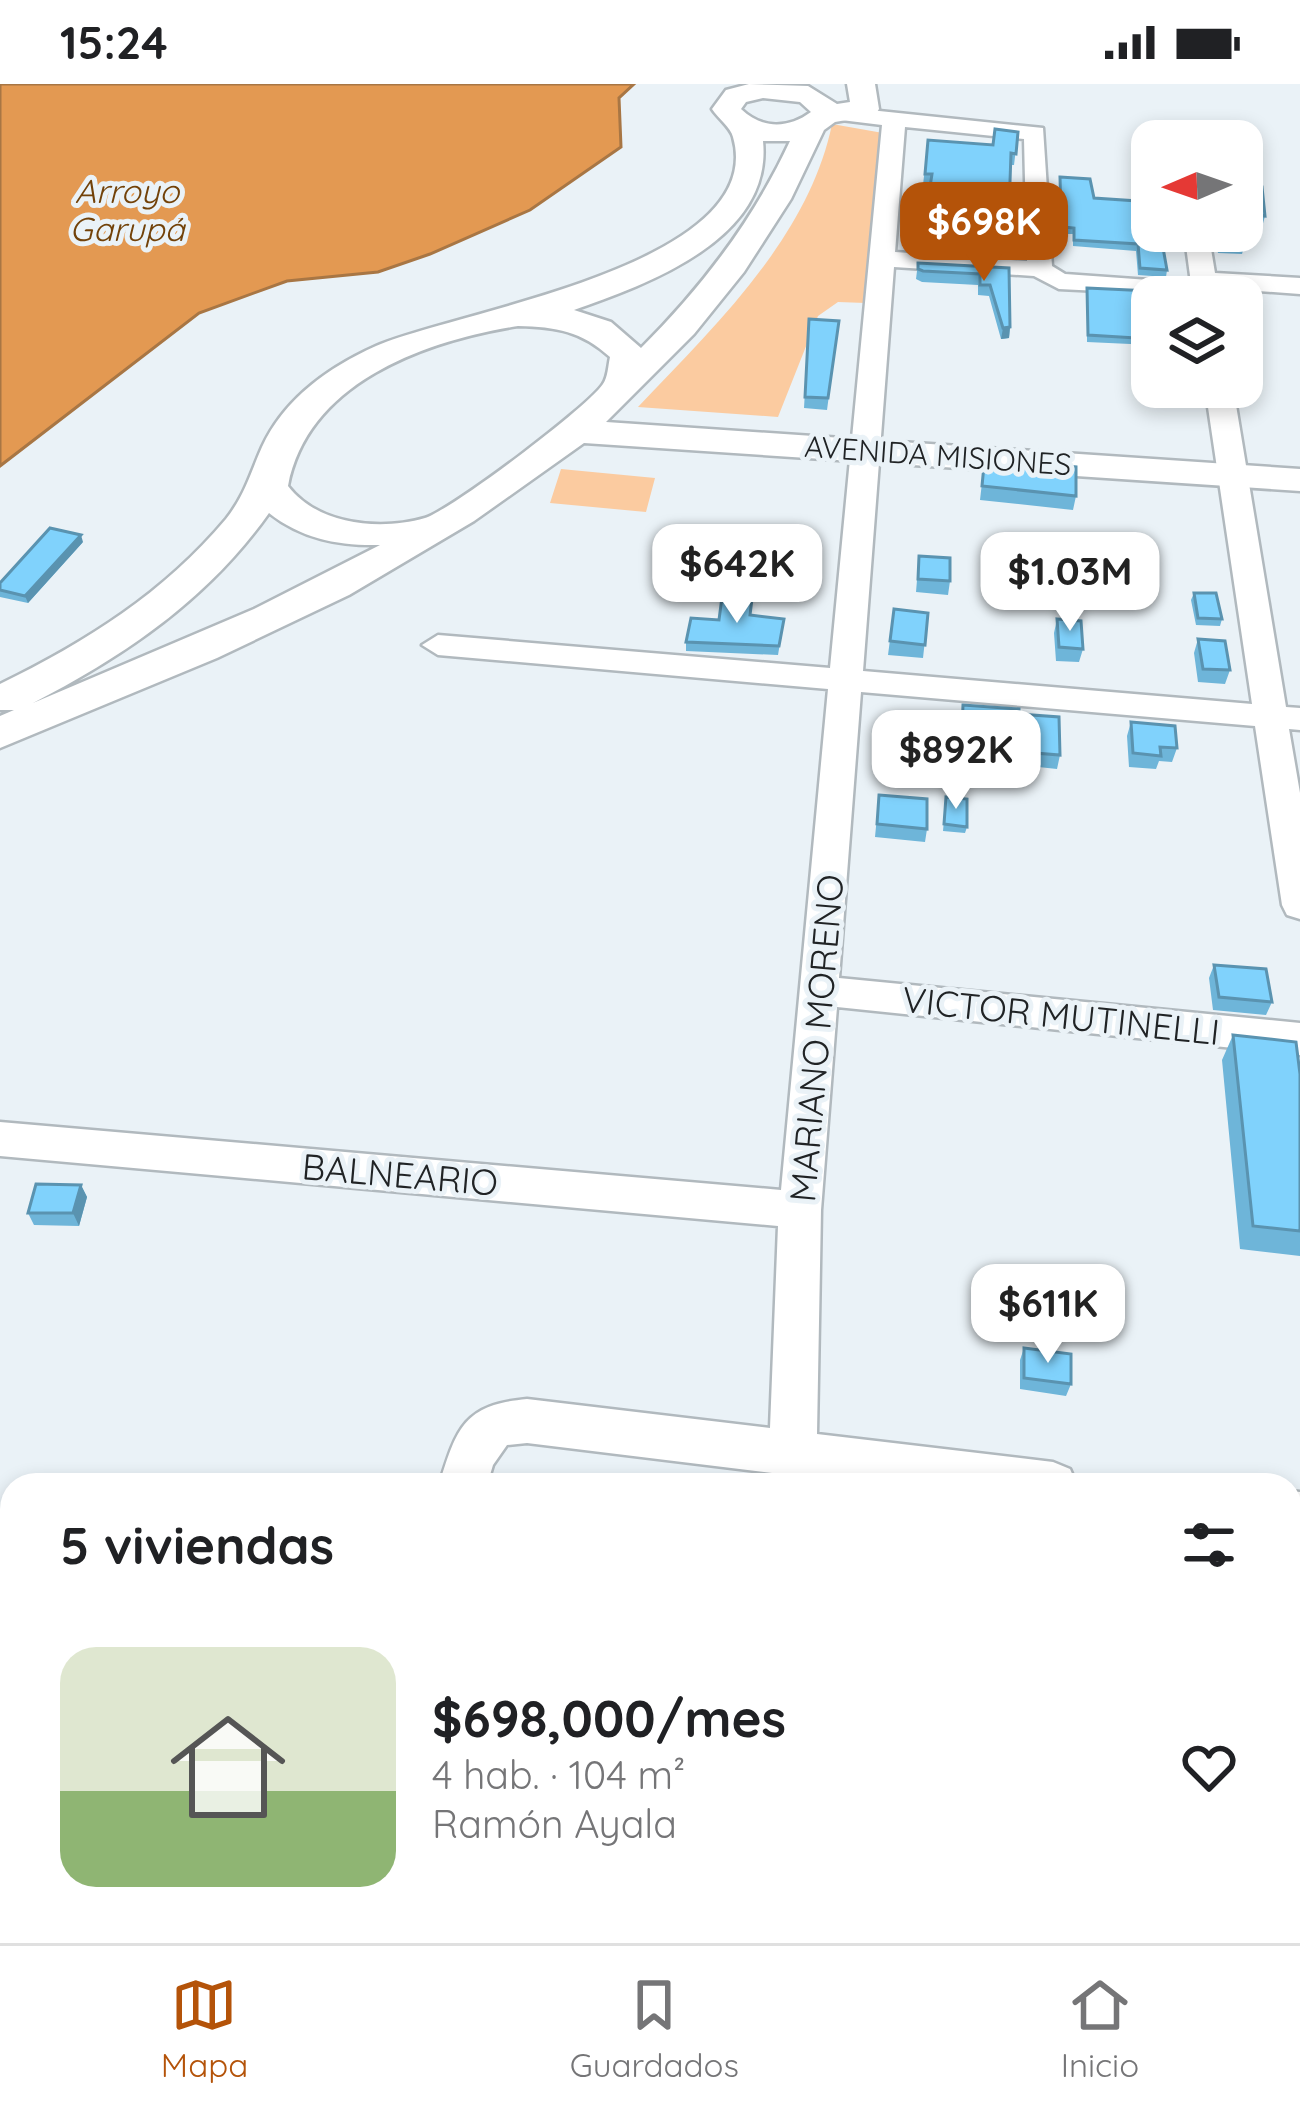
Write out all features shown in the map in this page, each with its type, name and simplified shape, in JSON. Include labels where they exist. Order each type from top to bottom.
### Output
[{"type":"main road","points":[[0,733],[223,640],[440,527],[584,423],[674,338],[710,296],[778,199],[826,118],[825,107],[808,94],[763,89],[736,96],[726,109],[735,123],[780,133],[826,118],[865,109],[861,84]]},
{"type":"main road","points":[[0,701],[131,630],[183,592],[215,560],[269,487],[275,456],[293,424],[314,400],[352,372],[446,331],[520,315],[637,275],[687,248],[721,218],[738,194],[752,144],[747,128]]},
{"type":"main road","points":[[520,315],[560,316],[607,333],[628,355],[622,385]]},
{"type":"main road","name":"AVENIDA MISIONES","points":[[584,423],[1231,465],[1300,460]]},
{"type":"main road","name":"AVENIDA MISIONES","points":[[1231,465],[1300,481]]},
{"type":"main road","points":[[269,487],[296,520],[322,530],[369,534],[440,527]]},
{"type":"street","points":[[826,118],[1035,133],[1040,269]]},
{"type":"street","name":"MARIANO MORENO","points":[[793,1454],[800,1210],[894,120]]},
{"type":"street","points":[[883,259],[1040,269],[1059,281],[1131,285]]},
{"type":"street","points":[[1263,288],[1300,286]]},
{"type":"street","points":[[1223,408],[1285,717],[1300,905]]},
{"type":"street","points":[[438,645],[1285,717]]},
{"type":"street","name":"VICTOR MUTINELLI","points":[[821,991],[1300,1039]]},
{"type":"street","name":"BALNEARIO","points":[[0,1139],[800,1210]]},
{"type":"street","points":[[467,1473],[472,1455],[494,1424],[527,1421],[952,1473]]},
{"type":"shaded area","points":[[832,124],[883,133],[866,303],[838,302],[818,316],[778,417],[638,407],[727,312],[781,242],[803,205]]},
{"type":"shaded area","points":[[561,469],[655,478],[646,512],[550,503]]},
{"type":"water","name":"Arroyo Garupá","points":[[0,84],[634,84],[619,98],[621,147],[530,210],[378,272],[287,281],[199,313],[0,466]]},
{"type":"building","points":[[995,129],[1018,132],[1016,154],[1011,153],[1003,243],[922,238],[932,174],[925,174],[928,140],[993,145]]},
{"type":"building","points":[[1060,177],[1090,179],[1094,198],[1131,201],[1131,244],[1074,240],[1074,228],[1064,227]]},
{"type":"building","points":[[1139,252],[1164,252],[1167,270],[1140,268]]},
{"type":"building","points":[[918,263],[1009,268],[1010,327],[1003,328],[990,285],[980,285],[980,274],[923,271]]},
{"type":"building","points":[[1087,288],[1131,290],[1131,338],[1088,335]]},
{"type":"building","points":[[809,319],[839,321],[828,398],[805,397]]},
{"type":"building","points":[[984,465],[1053,471],[1053,465],[1076,467],[1076,496],[982,486]]},
{"type":"building","points":[[50,528],[81,535],[25,596],[0,590],[0,583]]},
{"type":"building","points":[[919,556],[950,558],[950,581],[918,579]]},
{"type":"building","points":[[1194,593],[1216,593],[1222,619],[1198,618]]},
{"type":"building","points":[[722,597],[752,599],[750,615],[784,619],[779,646],[686,642],[691,618],[719,620]]},
{"type":"building","points":[[894,609],[928,613],[925,645],[890,641]]},
{"type":"building","points":[[1057,619],[1081,621],[1083,649],[1059,647]]},
{"type":"building","points":[[1198,639],[1225,641],[1230,670],[1203,669]]},
{"type":"building","points":[[963,705],[1059,717],[1060,755],[1023,752],[1022,736],[962,731]]},
{"type":"building","points":[[1131,722],[1175,726],[1177,748],[1160,747],[1161,756],[1133,753]]},
{"type":"building","points":[[949,732],[972,734],[972,773],[949,771]]},
{"type":"building","points":[[879,795],[927,799],[927,829],[877,824]]},
{"type":"building","points":[[946,797],[967,799],[967,827],[944,824]]},
{"type":"building","points":[[1214,965],[1266,969],[1272,1002],[1219,997]]},
{"type":"building","points":[[1233,1035],[1296,1042],[1300,1231],[1253,1226]]},
{"type":"building","points":[[36,1184],[81,1185],[73,1213],[28,1213]]},
{"type":"building","points":[[1024,1348],[1071,1354],[1071,1384],[1024,1378]]}]
